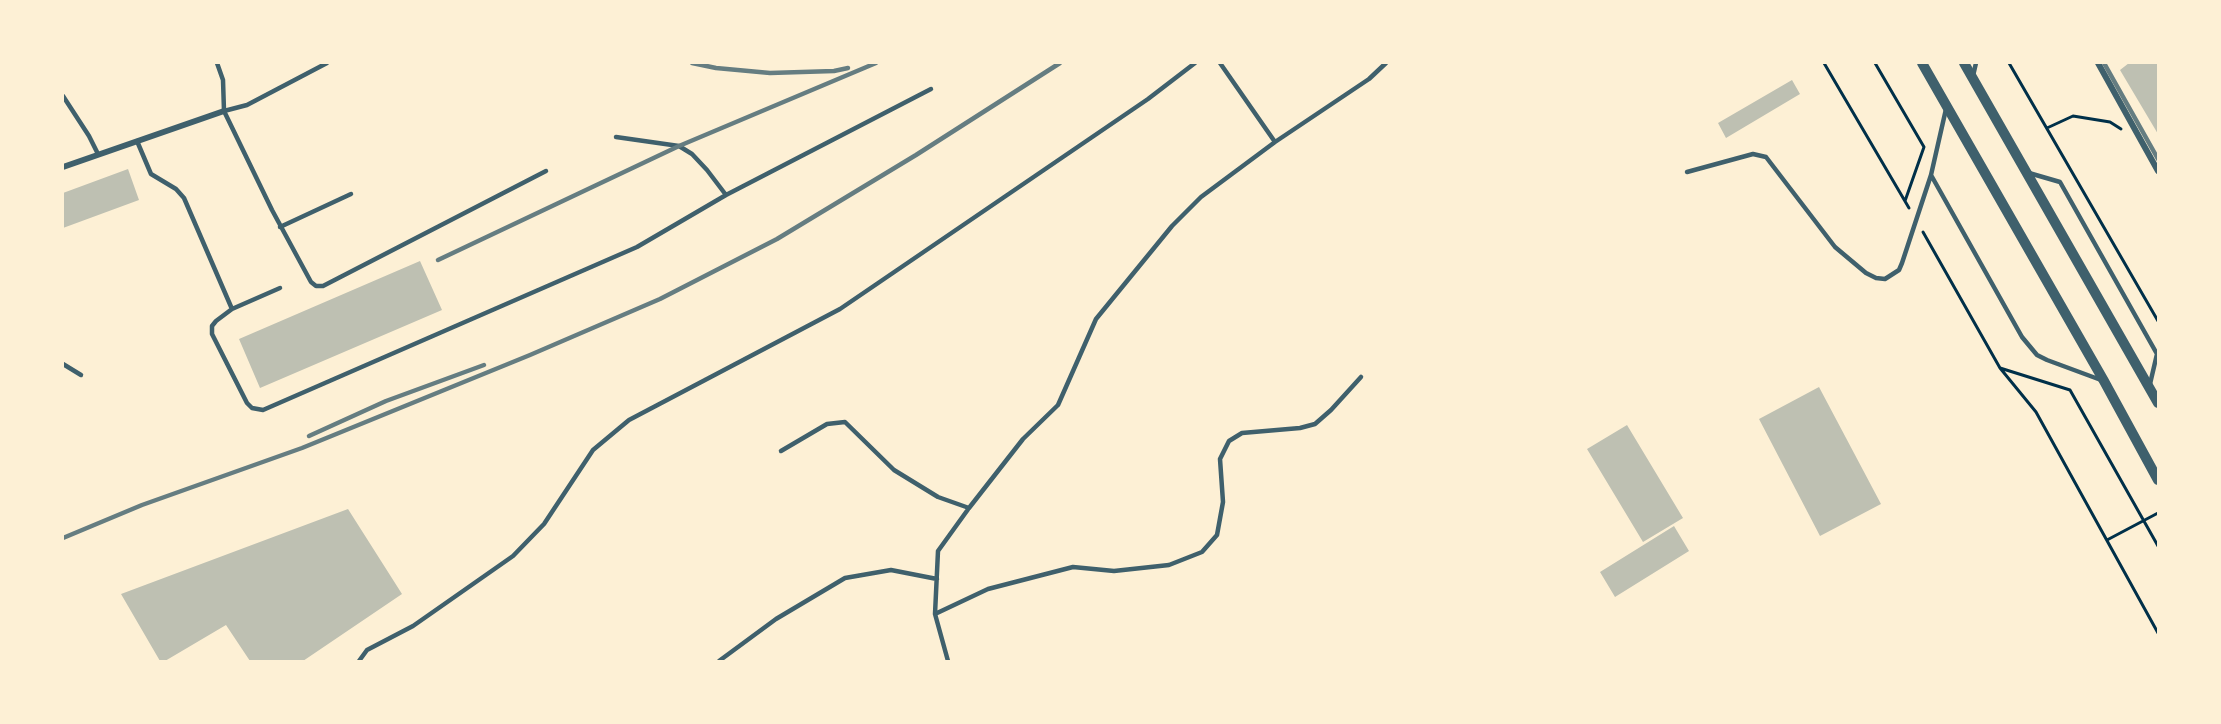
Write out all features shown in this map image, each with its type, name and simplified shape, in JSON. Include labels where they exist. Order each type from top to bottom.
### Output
[{"type":"street","points":[[1922,63],[2158,480]]},
{"type":"street","points":[[1964,63],[2158,403]]},
{"type":"street","points":[[2098,63],[2158,171]]},
{"type":"street","points":[[63,167],[224,111]]},
{"type":"lane","points":[[217,63],[224,92],[224,111],[280,227],[311,282],[316,286],[323,286],[546,171]]},
{"type":"lane","points":[[224,111],[247,105],[327,63]]},
{"type":"lane","points":[[359,661],[368,650],[413,626],[513,556],[544,524],[593,450],[629,420],[840,309],[1120,118],[1195,63]]},
{"type":"lane","points":[[1220,63],[1275,142]]},
{"type":"lane","points":[[948,661],[935,614],[939,551],[969,508],[1023,439],[1058,405],[1096,319],[1172,226],[1201,197],[1275,142],[1369,79],[1386,63]]},
{"type":"lane","points":[[1973,78],[1976,63]]},
{"type":"lane","points":[[280,288],[232,309],[212,326],[212,334],[247,403],[252,408],[263,410],[602,264],[652,239],[726,195],[931,88]]},
{"type":"lane","points":[[63,96],[90,136],[98,154]]},
{"type":"lane","points":[[1687,172],[1753,154],[1766,157],[1835,247],[1866,273],[1875,278],[1885,279],[1899,270],[1931,175],[1947,107]]},
{"type":"lane","points":[[616,137],[679,147],[692,154],[726,195]]},
{"type":"lane","points":[[137,141],[152,174],[176,189],[184,198],[232,309]]},
{"type":"lane","points":[[2027,172],[2060,182],[2157,354],[2149,387]]},
{"type":"lane","points":[[1931,175],[2029,347],[2047,360],[2104,381]]},
{"type":"lane","points":[[280,227],[351,194]]},
{"type":"lane","points":[[63,363],[81,375]]},
{"type":"lane","points":[[935,614],[988,589],[1073,567],[1114,571],[1169,565],[1202,552],[1217,535],[1223,502],[1220,459],[1229,441],[1242,433],[1300,429],[1315,424],[1361,377]]},
{"type":"lane","points":[[781,451],[827,424],[845,422],[894,470],[938,497],[969,508]]},
{"type":"lane","points":[[719,661],[776,619],[845,578],[891,570],[937,579]]},
{"type":"path","points":[[1824,63],[2000,368],[2036,412],[2158,633]]},
{"type":"path","points":[[1875,63],[1924,147],[1905,201]]},
{"type":"path","points":[[2009,63],[2158,321]]},
{"type":"path","points":[[2047,129],[2073,116],[2093,118],[2110,122],[2141,141]]},
{"type":"path","points":[[2000,368],[2070,390],[2158,546]]},
{"type":"path","points":[[2107,540],[2158,513]]},
{"type":"building","points":[[2129,63],[2158,63],[2158,134],[2120,70]]},
{"type":"building","points":[[1792,80],[1800,94],[1726,138],[1718,123]]},
{"type":"building","points":[[128,169],[139,200],[63,228],[63,193]]},
{"type":"building","points":[[420,261],[442,310],[260,388],[239,339]]},
{"type":"building","points":[[1819,387],[1881,504],[1820,536],[1759,419]]},
{"type":"building","points":[[1627,425],[1683,518],[1643,542],[1587,449]]},
{"type":"building","points":[[348,509],[402,594],[303,661],[250,661],[226,625],[165,661],[160,661],[121,594]]},
{"type":"building","points":[[1674,526],[1689,551],[1615,597],[1600,572]]},
{"type":"railway","points":[[692,63],[716,68],[770,73],[834,71],[848,68]]},
{"type":"railway","points":[[438,260],[679,146],[876,63]]},
{"type":"railway","points":[[63,538],[142,505],[302,448],[660,299],[777,239],[916,155],[1060,63]]},
{"type":"railway","points":[[2104,63],[2158,159]]},
{"type":"railway","points":[[309,436],[386,401],[484,365]]}]
